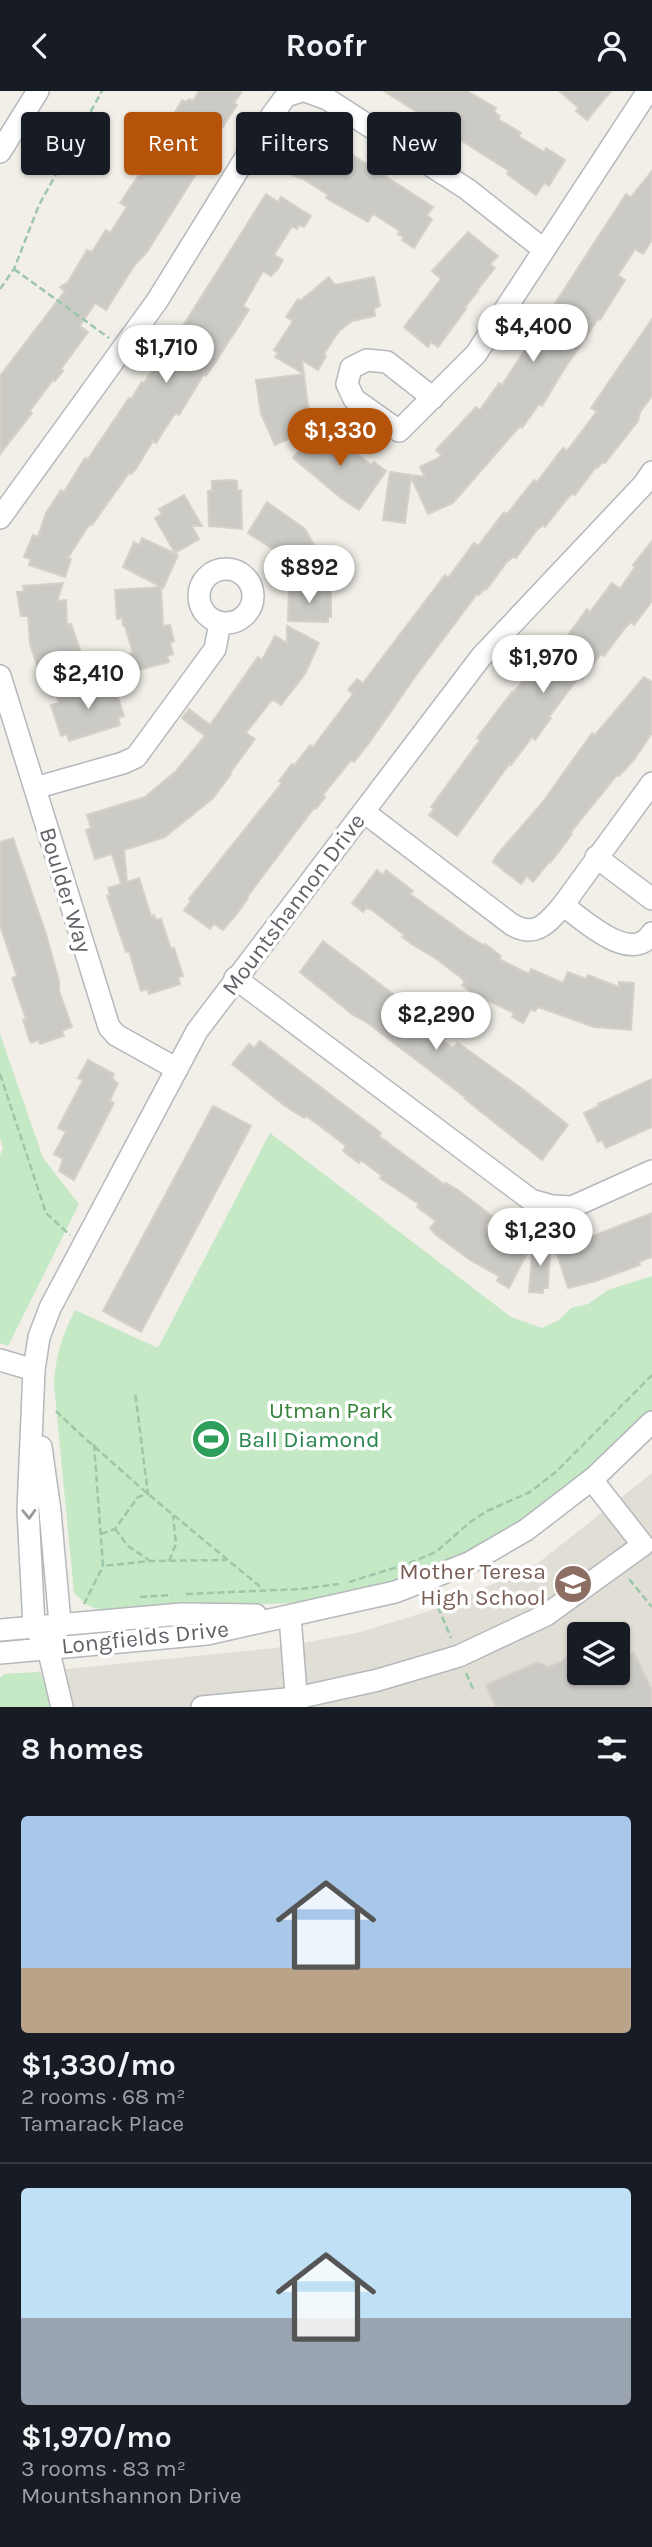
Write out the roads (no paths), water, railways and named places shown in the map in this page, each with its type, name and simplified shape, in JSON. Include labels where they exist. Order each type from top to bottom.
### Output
[{"type":"street","points":[[0,152],[38,91]]},
{"type":"street","points":[[0,518],[157,302],[286,96],[303,91],[327,99],[467,189],[543,249]]},
{"type":"street","points":[[433,398],[476,354],[648,91]]},
{"type":"street","name":"Mountshannon Drive","points":[[62,1707],[48,1648],[34,1626],[28,1510],[34,1370],[44,1324],[83,1243],[197,1031],[481,657],[644,484],[652,472]]},
{"type":"street","points":[[35,788],[123,763],[135,757],[215,649],[220,623]]},
{"type":"street","name":"Boulder Way","points":[[0,676],[109,1027],[116,1035],[177,1069]]},
{"type":"street","points":[[363,812],[520,930],[533,931],[548,922],[563,905],[652,783]]},
{"type":"street","points":[[596,857],[652,899]]},
{"type":"street","points":[[563,905],[609,939],[632,945],[652,933]]},
{"type":"street","points":[[235,978],[531,1200],[552,1206],[572,1207],[652,1171]]},
{"type":"street","points":[[0,1360],[34,1370]]},
{"type":"street","name":"Mountshannon Drive","points":[[33,1397],[50,1511],[60,1623]]},
{"type":"street","name":"Longfields Drive","points":[[0,1653],[186,1637],[364,1601],[395,1592],[468,1563],[526,1530],[592,1480],[652,1422]]},
{"type":"street","points":[[202,1707],[297,1702],[459,1656],[546,1615],[643,1545],[592,1480]]},
{"type":"street","name":"Longfields Drive","points":[[0,1630],[182,1614],[290,1616]]},
{"type":"street","points":[[290,1616],[297,1702]]},
{"type":"street","points":[[48,1648],[60,1623]]},
{"type":"place","name":"Ball Diamond","points":[[211,1439]]},
{"type":"place","name":"Mother Teresa High School","points":[[573,1584]]},
{"type":"park label","name":"Utman Park","points":[[331,1410]]}]
